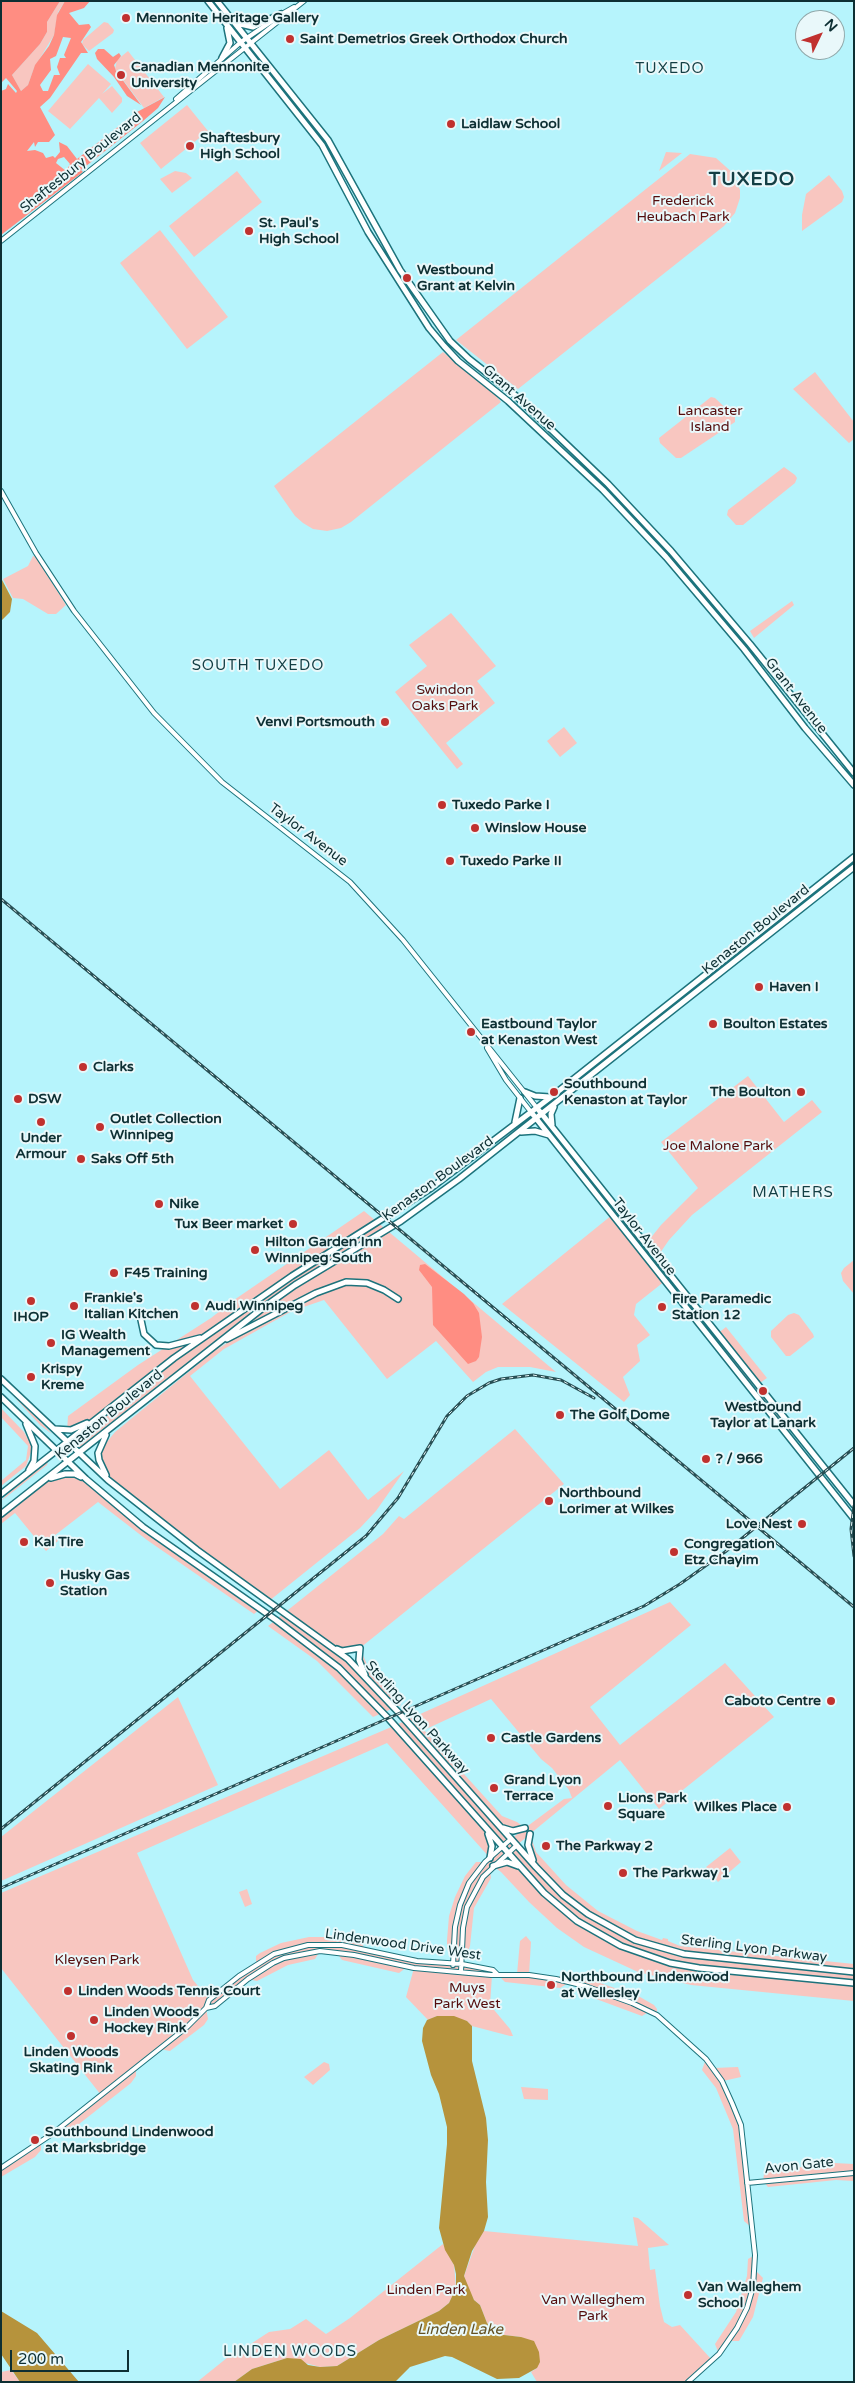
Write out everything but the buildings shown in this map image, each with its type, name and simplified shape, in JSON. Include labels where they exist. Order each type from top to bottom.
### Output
[{"type":"main road","name":"Grant Avenue","points":[[208,1],[322,145],[368,232],[429,328],[458,361],[520,412],[603,490],[666,556],[854,785]]},
{"type":"main road","name":"Grant Avenue","points":[[218,1],[328,140],[400,270],[450,341],[469,359],[516,396],[608,484],[670,551],[747,640],[854,773]]},
{"type":"main road","points":[[235,23],[252,27],[281,14]]},
{"type":"main road","points":[[222,58],[230,43],[226,25]]},
{"type":"main road","name":"Kenaston Boulevard","points":[[1,1494],[152,1374],[205,1336],[292,1276],[412,1202],[537,1108],[854,857]]},
{"type":"main road","name":"Kenaston Boulevard","points":[[1,1514],[207,1351],[295,1285],[419,1209],[556,1104],[854,866]]},
{"type":"main road","points":[[525,1092],[535,1096],[551,1097]]},
{"type":"main road","points":[[515,1123],[520,1098]]},
{"type":"main road","points":[[552,1127],[551,1114],[556,1104]]},
{"type":"main road","name":"Taylor Avenue","points":[[537,1108],[854,1505]]},
{"type":"main road","name":"Taylor Avenue","points":[[531,1112],[854,1519]]},
{"type":"main road","points":[[520,1132],[535,1131],[549,1135]]},
{"type":"main road","points":[[207,1351],[240,1331],[316,1293],[346,1282],[367,1283],[384,1290],[398,1299]]},
{"type":"main road","points":[[143,1315],[141,1320],[144,1334],[156,1345],[169,1346],[205,1336]]},
{"type":"main road","name":"Sterling Lyon Parkway","points":[[1,1379],[108,1480],[197,1550],[336,1649],[368,1680],[536,1867],[563,1895],[588,1914],[613,1929],[658,1948],[704,1957],[854,1972]]},
{"type":"main road","name":"Sterling Lyon Parkway","points":[[1,1398],[86,1479],[143,1527],[276,1620],[339,1668],[388,1718],[523,1870],[544,1892],[577,1921],[596,1934],[644,1955],[670,1963],[699,1968],[854,1984]]},
{"type":"main road","points":[[23,1419],[35,1446],[34,1461],[28,1472]]},
{"type":"main road","points":[[54,1429],[71,1430],[95,1420]]},
{"type":"main road","points":[[108,1480],[98,1453],[103,1439],[110,1429]]},
{"type":"main road","points":[[46,1480],[65,1474],[75,1474],[86,1479]]},
{"type":"main road","points":[[336,1649],[342,1651],[360,1648],[359,1660],[368,1680]]},
{"type":"main road","points":[[500,1827],[513,1831],[524,1828]]},
{"type":"main road","points":[[486,1829],[492,1846],[490,1858]]},
{"type":"main road","points":[[530,1834],[529,1851],[536,1867]]},
{"type":"main road","points":[[493,1866],[507,1862],[523,1870]]},
{"type":"street","name":"Shaftesbury Boulevard","points":[[174,103],[241,42],[281,14],[304,2]]},
{"type":"street","name":"Shaftesbury Boulevard","points":[[1,241],[304,2]]},
{"type":"street","name":"Taylor Avenue","points":[[1,491],[36,553],[74,611],[167,727],[215,776],[350,882],[393,928],[537,1108]]},
{"type":"street","name":"Taylor Avenue","points":[[480,1035],[506,1080],[531,1112]]},
{"type":"street","points":[[452,1971],[455,1927],[460,1905],[470,1883],[490,1858],[511,1839]]},
{"type":"street","points":[[461,1972],[463,1928],[467,1907],[476,1887],[493,1866],[517,1845]]},
{"type":"street","name":"Lindenwood Drive West","points":[[1,2168],[52,2134],[187,2027],[206,2008],[209,2000],[263,1960],[288,1949],[308,1945],[342,1945],[417,1961],[462,1964],[493,1970],[497,1974]]},
{"type":"street","name":"Lindenwood Drive West","points":[[206,2008],[215,2006],[262,1968],[284,1958],[308,1952],[336,1952],[407,1967],[529,1975],[585,1986],[650,2011],[679,2033],[714,2068],[726,2088],[740,2125],[755,2270],[747,2308],[729,2341],[688,2382]]},
{"type":"street","name":"Avon Gate","points":[[747,2183],[854,2173]]},
{"type":"green space","points":[[60,1],[65,1],[58,12],[54,35],[34,68],[28,85],[21,91],[12,75],[40,44],[47,32],[47,22]]},
{"type":"green space","points":[[104,22],[108,23],[114,30],[113,33],[89,51],[82,44],[83,40]]},
{"type":"green space","points":[[128,51],[164,97],[144,108],[115,69],[117,60]]},
{"type":"green space","points":[[88,64],[111,84],[102,94],[112,86],[122,98],[122,102],[112,113],[99,98],[70,129],[48,111]]},
{"type":"green space","points":[[187,105],[208,131],[161,169],[140,143]]},
{"type":"green space","points":[[666,152],[682,153],[659,171]]},
{"type":"green space","name":"Frederick Heubach Park","points":[[690,154],[716,158],[734,174],[740,190],[740,198],[735,213],[724,226],[518,389],[456,340]]},
{"type":"green space","points":[[175,171],[186,173],[192,178],[172,193],[160,179]]},
{"type":"green space","points":[[237,171],[262,202],[194,257],[169,226]]},
{"type":"green space","points":[[829,175],[842,191],[844,197],[842,202],[802,231],[802,215],[806,194]]},
{"type":"green space","points":[[160,230],[228,317],[187,349],[120,263]]},
{"type":"green space","points":[[443,352],[494,393],[501,402],[351,522],[341,528],[327,531],[313,529],[303,523],[295,516],[274,486]]},
{"type":"green space","points":[[815,372],[854,422],[854,439],[849,443],[793,389]]},
{"type":"green space","name":"Lancaster Island","points":[[711,397],[715,398],[735,417],[735,422],[681,458],[676,458],[660,443],[659,438]]},
{"type":"green space","points":[[784,467],[795,475],[797,478],[795,483],[743,525],[736,525],[727,515],[728,510]]},
{"type":"green space","points":[[33,556],[36,557],[66,605],[56,614],[48,614],[23,599],[13,598],[3,579],[28,566]]},
{"type":"green space","points":[[792,601],[794,605],[754,638],[750,631]]},
{"type":"green space","name":"Swindon Oaks Park","points":[[451,613],[496,666],[477,681],[495,703],[446,743],[463,764],[457,769],[395,692],[427,666],[409,645]]},
{"type":"green space","points":[[564,727],[577,743],[560,757],[547,741]]},
{"type":"green space","name":"Joe Malone Park","points":[[748,1076],[784,1122],[812,1100],[822,1112],[692,1215],[660,1253],[649,1240],[661,1225],[698,1188],[661,1142]]},
{"type":"green space","points":[[364,1211],[556,1372],[530,1367],[498,1367],[486,1372],[473,1382],[436,1341],[387,1379],[324,1300],[292,1311],[224,1349],[190,1376],[280,1489],[329,1450],[368,1500],[404,1471],[376,1511],[360,1528],[269,1601],[197,1550],[108,1480],[98,1453],[115,1432],[202,1361],[136,1407],[79,1454],[66,1442],[92,1421],[67,1432],[68,1416],[138,1365],[211,1318],[234,1300]],"holes":[[[304,1298],[241,1333],[217,1350],[248,1322],[249,1324]]]},
{"type":"green space","points":[[612,1215],[665,1281],[636,1304],[634,1315],[650,1335],[637,1345],[640,1361],[623,1377],[630,1395],[624,1402],[502,1304]]},
{"type":"green space","points":[[854,1260],[854,1294],[843,1281],[841,1273]]},
{"type":"green space","points":[[794,1313],[799,1315],[814,1337],[790,1356],[786,1356],[771,1337],[771,1331],[788,1315]]},
{"type":"green space","points":[[701,1319],[753,1383],[752,1385],[699,1320]]},
{"type":"green space","points":[[726,1327],[767,1378],[757,1385],[717,1334]]},
{"type":"green space","points":[[7,1389],[41,1422],[52,1434],[40,1425]]},
{"type":"green space","points":[[757,1390],[790,1429],[789,1431],[787,1431],[756,1392]]},
{"type":"green space","points":[[1,1408],[24,1432],[31,1445],[31,1452],[26,1466],[1,1486],[1,1481],[26,1460],[28,1446],[1,1417]]},
{"type":"green space","points":[[515,1429],[564,1484],[360,1648],[368,1667],[401,1705],[373,1717],[317,1661],[268,1626],[383,1534],[399,1516],[404,1519]],"holes":[[[337,1649],[360,1649],[363,1670]]]},
{"type":"green space","points":[[48,1462],[47,1465],[1,1501],[9,1492]]},
{"type":"green space","points":[[65,1474],[86,1479],[143,1527],[260,1609],[254,1614],[147,1540],[98,1502],[54,1536],[58,1541],[46,1551],[15,1513],[1,1524],[1,1517],[46,1480]]},
{"type":"green space","points":[[670,1602],[691,1625],[590,1707],[620,1745],[725,1663],[774,1717],[659,1809],[620,1760],[530,1834],[536,1852],[566,1885],[598,1911],[637,1931],[662,1940],[663,1938],[668,1939],[668,1941],[680,1946],[854,1964],[854,2001],[691,1985],[638,1972],[584,1947],[557,1928],[493,1866],[490,1869],[491,1878],[474,1908],[470,1946],[462,1954],[462,1964],[493,1970],[497,1974],[492,1975],[490,2005],[510,2029],[513,2036],[472,2026],[467,2021],[437,2016],[428,2020],[406,1997],[414,1968],[407,1967],[399,1973],[342,1960],[336,1952],[320,1951],[315,1959],[288,1965],[257,1981],[248,1979],[215,2006],[206,2008],[208,2019],[204,2025],[170,2051],[159,2049],[136,2067],[136,2076],[131,2083],[74,2128],[62,2127],[101,2095],[1,1968],[1,1893],[389,1728]],"holes":[[[491,1699],[541,1759],[552,1768],[569,1790],[572,1798],[564,1799],[525,1828],[517,1822],[502,1816],[424,1730]],[[387,1743],[490,1858],[485,1862],[476,1862],[465,1876],[455,1897],[449,1916],[447,1940],[447,1949],[454,1953],[452,1964],[365,1949],[361,1942],[356,1939],[309,1937],[281,1943],[260,1953],[256,1956],[256,1964],[210,2000],[193,1980],[137,1853]],[[502,1827],[523,1830],[511,1839]],[[487,1830],[502,1847],[490,1857],[491,1853]],[[529,1835],[528,1840],[535,1865],[517,1845]],[[508,1852],[514,1863],[494,1865]]]},
{"type":"green space","points":[[178,1697],[218,1785],[1,1881],[1,1837]]},
{"type":"green space","points":[[730,1848],[741,1862],[718,1882],[706,1867]]},
{"type":"green space","points":[[247,1889],[252,1904],[245,1907],[239,1892]]},
{"type":"green space","points":[[526,1936],[531,1942],[529,1975],[556,1979],[565,1972],[575,1974],[640,1997],[654,2005],[657,2009],[657,2015],[650,2011],[642,2016],[588,1996],[585,1986],[570,1982],[560,1988],[505,1982],[497,1974],[517,1974],[520,1941]]},
{"type":"green space","points":[[706,2059],[714,2068],[738,2067],[741,2077],[723,2081],[741,2125],[752,2228],[744,2221],[733,2129],[716,2088],[702,2070]]},
{"type":"green space","points":[[324,2062],[329,2064],[330,2070],[313,2085],[304,2077]]},
{"type":"green space","points":[[521,2087],[548,2089],[548,2100],[524,2099]]},
{"type":"green space","points":[[41,2142],[41,2150],[35,2157],[1,2177],[1,2168]]},
{"type":"green space","points":[[834,2163],[854,2164],[854,2181],[836,2180],[768,2187],[763,2181],[764,2174],[767,2171]]},
{"type":"green space","name":"Van Walleghem Park","points":[[633,2217],[638,2218],[669,2245],[648,2248],[650,2270],[655,2269],[664,2322],[672,2327],[680,2325],[712,2360],[688,2382],[537,2382],[531,2372],[537,2368],[521,2337],[504,2335],[493,2331],[487,2323],[480,2305],[474,2300],[468,2288],[464,2276],[476,2243],[484,2231],[638,2246]]},
{"type":"green space","name":"Linden Park","points":[[443,2244],[454,2265],[456,2288],[449,2303],[439,2311],[379,2340],[337,2366],[320,2367],[287,2358],[252,2369],[234,2382],[197,2382],[243,2345],[246,2347],[269,2332],[290,2329],[306,2319],[326,2334],[350,2318]]},
{"type":"green space","points":[[755,2255],[755,2270],[763,2278],[753,2317],[739,2341],[729,2341],[719,2354],[715,2344],[736,2312],[747,2276],[748,2259]]},
{"type":"green space","points":[[11,2370],[20,2382],[1,2382],[1,2372]]},
{"type":"shaded area","points":[[1,1],[60,1],[47,22],[47,32],[40,44],[12,75],[21,91],[28,85],[35,65],[49,46],[54,35],[57,15],[65,1],[90,1],[84,8],[69,13],[79,25],[89,24],[91,27],[81,42],[88,53],[81,53],[50,98],[40,107],[55,135],[49,142],[38,142],[35,147],[34,142],[27,151],[35,150],[43,153],[46,158],[53,156],[55,158],[60,152],[59,142],[67,146],[77,159],[137,112],[165,97],[158,108],[81,170],[83,172],[1,235],[1,91],[6,89],[8,84],[16,93],[17,91],[6,78],[1,83]],"holes":[[[63,37],[71,38],[64,55],[66,58],[60,58],[57,67],[60,75],[54,75],[48,91],[43,91],[40,85],[51,70],[50,59],[56,56]],[[64,157],[70,164],[66,171],[56,163],[58,159]]]},
{"type":"shaded area","points":[[98,49],[104,49],[113,57],[119,53],[121,56],[114,65],[116,71],[141,105],[127,96],[114,77],[97,59],[95,53]]},
{"type":"shaded area","points":[[425,1264],[464,1294],[479,1313],[482,1337],[479,1357],[476,1361],[468,1364],[433,1325],[432,1287],[419,1270],[420,1265]]},
{"type":"water","points":[[1,578],[12,599],[10,612],[1,621]]},
{"type":"water","name":"Linden Lake","points":[[437,2016],[454,2016],[467,2021],[472,2026],[472,2061],[486,2118],[488,2140],[486,2182],[488,2217],[484,2231],[472,2251],[464,2276],[474,2300],[480,2305],[487,2323],[493,2331],[534,2341],[539,2352],[540,2362],[537,2368],[519,2378],[497,2379],[452,2357],[445,2356],[410,2367],[395,2382],[234,2382],[252,2369],[287,2358],[301,2359],[308,2365],[320,2367],[337,2366],[379,2340],[439,2311],[449,2303],[456,2288],[456,2274],[454,2265],[445,2250],[439,2228],[447,2127],[439,2094],[431,2075],[422,2041],[423,2028],[427,2020]]},
{"type":"water","points":[[1,2311],[37,2333],[79,2382],[20,2382],[1,2354]]},
{"type":"railway","points":[[1,899],[854,1607]]},
{"type":"railway","points":[[1,1829],[366,1536],[398,1498],[447,1416],[467,1396],[489,1383],[501,1379],[533,1375],[561,1380],[594,1398]]},
{"type":"railway","points":[[1,1888],[644,1606],[680,1584],[725,1552],[854,1448]]},
{"type":"railway","points":[[854,1506],[851,1529],[854,1556]]},
{"type":"place","name":"Mennonite Heritage Gallery","points":[[126,18]]},
{"type":"place","name":"Saint Demetrios Greek Orthodox Church","points":[[290,39]]},
{"type":"place","name":"Canadian Mennonite University","points":[[121,75]]},
{"type":"place","name":"Laidlaw School","points":[[451,124]]},
{"type":"place","name":"Shaftesbury High School","points":[[190,146]]},
{"type":"place","name":"St. Paul's High School","points":[[249,231]]},
{"type":"place","name":"Westbound Grant at Kelvin","points":[[407,278]]},
{"type":"place","name":"Venvi Portsmouth","points":[[385,722]]},
{"type":"place","name":"Tuxedo Parke I","points":[[442,805]]},
{"type":"place","name":"Winslow House","points":[[475,828]]},
{"type":"place","name":"Tuxedo Parke II","points":[[450,861]]},
{"type":"place","name":"Haven I","points":[[759,987]]},
{"type":"place","name":"Boulton Estates","points":[[713,1024]]},
{"type":"place","name":"Eastbound Taylor at Kenaston West","points":[[471,1032]]},
{"type":"place","name":"Clarks","points":[[83,1067]]},
{"type":"place","name":"Southbound Kenaston at Taylor","points":[[554,1092]]},
{"type":"place","name":"The Boulton","points":[[801,1092]]},
{"type":"place","name":"DSW","points":[[18,1099]]},
{"type":"place","name":"Under Armour","points":[[41,1122]]},
{"type":"place","name":"Outlet Collection Winnipeg","points":[[100,1127]]},
{"type":"place","name":"Saks Off 5th","points":[[81,1159]]},
{"type":"place","name":"Nike","points":[[159,1204]]},
{"type":"place","name":"Tux Beer market","points":[[293,1224]]},
{"type":"place","name":"Hilton Garden Inn Winnipeg South","points":[[255,1250]]},
{"type":"place","name":"F45 Training","points":[[114,1273]]},
{"type":"place","name":"IHOP","points":[[31,1301]]},
{"type":"place","name":"Frankie's Italian Kitchen","points":[[74,1306]]},
{"type":"place","name":"Audi Winnipeg","points":[[195,1306]]},
{"type":"place","name":"Fire Paramedic Station 12","points":[[662,1307]]},
{"type":"place","name":"IG Wealth Management","points":[[51,1343]]},
{"type":"place","name":"Krispy Kreme","points":[[31,1377]]},
{"type":"place","name":"Westbound Taylor at Lanark","points":[[763,1391]]},
{"type":"place","name":"The Golf Dome","points":[[560,1415]]},
{"type":"place","name":"? / 966","points":[[706,1459]]},
{"type":"place","name":"Northbound Lorimer at Wilkes","points":[[549,1501]]},
{"type":"place","name":"Love Nest","points":[[802,1524]]},
{"type":"place","name":"Kal Tire","points":[[24,1542]]},
{"type":"place","name":"Congregation Etz Chayim","points":[[674,1552]]},
{"type":"place","name":"Husky Gas Station","points":[[50,1583]]},
{"type":"place","name":"Caboto Centre","points":[[831,1701]]},
{"type":"place","name":"Castle Gardens","points":[[491,1738]]},
{"type":"place","name":"Grand Lyon Terrace","points":[[494,1788]]},
{"type":"place","name":"Lions Park Square","points":[[608,1806]]},
{"type":"place","name":"Wilkes Place","points":[[787,1807]]},
{"type":"place","name":"The Parkway 2","points":[[546,1846]]},
{"type":"place","name":"The Parkway 1","points":[[623,1873]]},
{"type":"place","name":"Northbound Lindenwood at Wellesley","points":[[551,1985]]},
{"type":"place","name":"Linden Woods Tennis Court","points":[[68,1991]]},
{"type":"place","name":"Linden Woods Hockey Rink","points":[[94,2020]]},
{"type":"place","name":"Linden Woods Skating Rink","points":[[71,2036]]},
{"type":"place","name":"Southbound Lindenwood at Marksbridge","points":[[35,2140]]},
{"type":"place","name":"Van Walleghem School","points":[[688,2295]]},
{"type":"district","name":"TUXEDO","points":[[670,69]]},
{"type":"district","name":"TUXEDO","points":[[752,180]]},
{"type":"district","name":"SOUTH TUXEDO","points":[[258,666]]},
{"type":"district","name":"MATHERS","points":[[793,1193]]},
{"type":"district","name":"LINDEN WOODS","points":[[290,2352]]},
{"type":"park label","name":"Kleysen Park","points":[[97,1960]]},
{"type":"park label","name":"Muys Park West","points":[[467,1996]]}]
